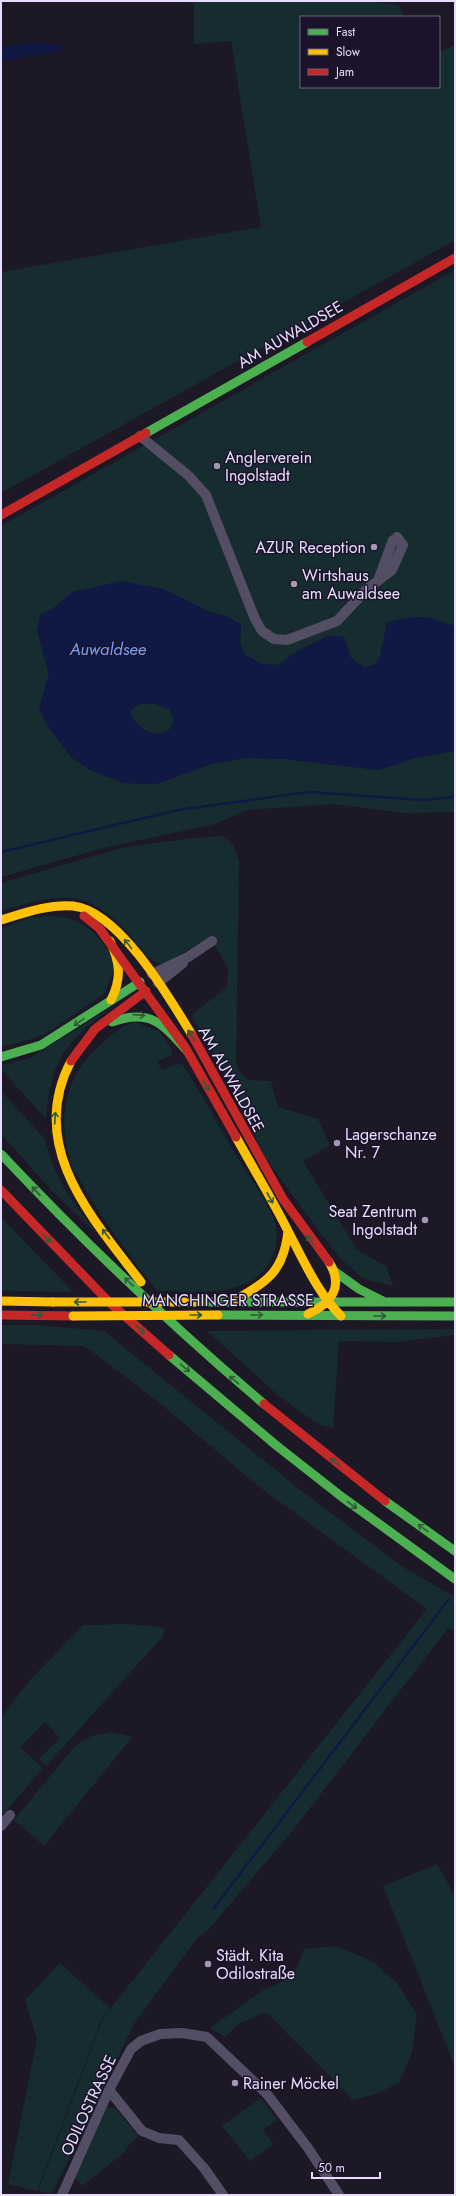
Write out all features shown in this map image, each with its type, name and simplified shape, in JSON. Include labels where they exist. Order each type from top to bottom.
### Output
[{"type":"main road","name":"AM AUWALDSEE","points":[[1,515],[455,258]]},
{"type":"main road","name":"AM AUWALDSEE","points":[[1,920],[60,906],[84,908],[106,920],[125,939],[155,979],[216,1076],[259,1159],[292,1214],[334,1270],[359,1288],[385,1302]]},
{"type":"main road","name":"AM AUWALDSEE","points":[[60,906],[89,919],[110,941],[140,982],[187,1051],[288,1230],[316,1285],[340,1316]]},
{"type":"main road","points":[[110,941],[120,964],[118,984],[111,1000]]},
{"type":"main road","points":[[1,1057],[26,1052],[41,1046],[140,982],[155,979]]},
{"type":"main road","points":[[155,979],[146,991],[90,1034],[70,1061],[58,1095],[55,1126],[59,1155],[73,1186],[85,1206],[177,1329]]},
{"type":"main road","points":[[90,1034],[123,1017],[130,1015],[146,1016],[157,1021],[187,1051]]},
{"type":"main road","points":[[1,1154],[39,1195],[177,1329],[290,1426],[366,1486],[455,1551]]},
{"type":"main road","points":[[1,1190],[110,1303],[156,1343],[277,1446],[342,1498],[455,1579]]},
{"type":"main road","points":[[233,1301],[260,1286],[274,1276],[284,1257],[288,1230]]},
{"type":"main road","points":[[308,1314],[327,1301],[336,1285],[334,1270]]},
{"type":"main road","name":"MANCHINGER STRASSE","points":[[1,1301],[455,1302]]},
{"type":"main road","name":"MANCHINGER STRASSE","points":[[1,1315],[73,1316],[308,1314],[340,1316],[455,1316]]},
{"type":"street","points":[[140,436],[189,476],[206,495],[255,619],[262,631],[274,639],[287,640],[337,621],[379,578],[392,570],[403,545],[395,538]]},
{"type":"street","points":[[155,979],[212,941]]},
{"type":"street","points":[[1,1826],[10,1815]]},
{"type":"street","name":"ODILOSTRASSE","points":[[62,2195],[109,2090],[131,2049],[141,2041],[160,2034],[182,2033],[207,2037],[267,2094],[308,2148],[339,2195]]},
{"type":"street","points":[[109,2090],[142,2131],[159,2138],[178,2140],[204,2168],[223,2195]]},
{"type":"green space","points":[[176,1],[370,1],[399,5],[404,16],[300,16],[300,88],[440,88],[440,52],[455,45],[455,236],[452,242],[1,493],[1,272],[261,227],[231,41],[194,44],[194,3]]},
{"type":"green space","points":[[455,270],[455,625],[448,625],[431,618],[382,643],[381,653],[376,664],[365,668],[351,658],[344,637],[328,636],[301,649],[278,665],[261,664],[244,654],[240,642],[241,625],[229,617],[210,612],[164,589],[73,592],[55,607],[41,614],[37,631],[49,674],[39,709],[49,728],[71,757],[90,770],[124,783],[156,784],[211,764],[246,758],[284,759],[379,770],[415,758],[455,751],[455,812],[405,813],[333,804],[247,810],[215,824],[103,848],[1,877],[1,526]]},
{"type":"green space","points":[[140,704],[156,704],[169,709],[174,720],[170,729],[164,733],[153,733],[147,731],[136,723],[130,712],[134,707]]},
{"type":"green space","points":[[221,836],[234,846],[239,863],[236,1063],[239,1071],[248,1080],[271,1081],[278,1107],[318,1119],[330,1145],[303,1161],[357,1250],[387,1267],[393,1286],[364,1279],[341,1259],[264,1156],[233,1089],[191,1015],[227,987],[228,967],[209,937],[170,961],[160,964],[151,960],[116,921],[101,909],[87,902],[72,898],[57,898],[1,911],[1,883],[121,848],[192,838]]},
{"type":"green space","points":[[52,916],[69,918],[84,925],[96,935],[110,953],[115,966],[105,993],[47,1033],[26,1041],[1,1047],[1,928],[32,917]]},
{"type":"green space","points":[[114,1006],[84,1030],[64,1053],[57,1065],[52,1080],[48,1098],[46,1119],[1,1069],[1,1065],[30,1058]]},
{"type":"green space","points":[[134,1022],[159,1031],[171,1047],[172,1055],[157,1062],[162,1070],[179,1063],[183,1065],[270,1210],[276,1226],[276,1246],[273,1255],[264,1269],[253,1280],[239,1286],[223,1290],[189,1292],[157,1291],[110,1229],[73,1168],[65,1136],[64,1121],[68,1093],[73,1080],[90,1055],[100,1045],[110,1036]]},
{"type":"green space","points":[[1,1091],[44,1138],[54,1168],[67,1193],[97,1234],[52,1191],[1,1134]]},
{"type":"green space","points":[[1,1217],[73,1292],[1,1291]]},
{"type":"green space","points":[[1,1325],[38,1325],[104,1331],[299,1489],[403,1567],[455,1597],[455,1631],[448,1628],[294,1829],[208,1930],[197,1938],[134,2024],[52,2194],[38,2191],[103,2018],[427,1609],[262,1489],[157,1401],[89,1349],[82,1346],[1,1344]]},
{"type":"green space","points":[[455,1329],[455,1335],[397,1342],[339,1341],[333,1428],[319,1425],[279,1396],[207,1331]]},
{"type":"green space","points":[[127,1624],[160,1627],[164,1630],[164,1635],[46,1766],[39,1759],[60,1738],[45,1722],[20,1747],[43,1768],[1,1817],[1,1718],[30,1680],[83,1625]]},
{"type":"green space","points":[[112,1732],[132,1737],[44,1846],[14,1820],[75,1746],[91,1736]]},
{"type":"green space","points":[[437,1864],[455,1896],[455,2067],[383,1886]]},
{"type":"green space","points":[[336,1946],[372,1961],[397,1983],[417,2014],[412,2052],[399,2083],[373,2095],[353,2100],[266,2012],[240,2023],[225,2037],[210,2028],[262,1991],[288,1979],[297,1967],[304,1949]]},
{"type":"green space","points":[[60,1963],[110,2008],[102,2018],[37,2191],[8,2184],[37,2039],[25,2000]]},
{"type":"green space","points":[[261,2098],[277,2120],[263,2130],[273,2144],[250,2161],[222,2126]]},
{"type":"green space","points":[[107,2107],[115,2108],[138,2136],[126,2148],[126,2151],[82,2186],[75,2178]]},
{"type":"water","points":[[31,42],[61,45],[62,51],[1,61],[1,48]]},
{"type":"water","name":"Auwaldsee","points":[[120,581],[164,589],[210,612],[229,617],[241,625],[240,642],[244,654],[261,664],[278,665],[301,649],[328,636],[344,637],[351,658],[365,668],[376,664],[381,653],[387,622],[419,617],[431,618],[455,625],[455,751],[415,758],[379,770],[284,759],[246,758],[211,764],[156,784],[124,783],[90,770],[71,757],[49,728],[39,709],[49,674],[37,631],[41,614],[55,607],[73,592]],"holes":[[[140,704],[156,704],[169,709],[174,720],[170,729],[159,734],[147,731],[141,727],[136,723],[130,712],[134,707]]]},
{"type":"waterway","points":[[1,852],[178,810],[308,792],[422,800],[455,797]]},
{"type":"waterway","points":[[214,1908],[449,1599]]},
{"type":"traffic: fast","points":[[146,433],[307,342]]},
{"type":"traffic: fast","points":[[1,1057],[41,1045],[140,982]]},
{"type":"traffic: fast","points":[[112,1022],[125,1018],[136,1017],[155,1021],[163,1026],[187,1051]]},
{"type":"traffic: fast","points":[[1,1154],[32,1187],[129,1283],[264,1404]]},
{"type":"traffic: fast","points":[[334,1271],[359,1289],[383,1301]]},
{"type":"traffic: fast","points":[[203,1302],[455,1302]]},
{"type":"traffic: fast","points":[[218,1315],[455,1316]]},
{"type":"traffic: fast","points":[[169,1355],[277,1446],[342,1497],[455,1579]]},
{"type":"traffic: fast","points":[[385,1501],[455,1551]]},
{"type":"traffic: slow","points":[[1,920],[54,906],[73,906],[90,911],[108,923],[125,939],[141,958],[192,1035]]},
{"type":"traffic: slow","points":[[110,941],[118,964],[117,985],[111,1000]]},
{"type":"traffic: slow","points":[[71,1061],[59,1092],[56,1122],[60,1151],[71,1179],[85,1206],[141,1282]]},
{"type":"traffic: slow","points":[[236,1137],[276,1207],[312,1276],[332,1307],[341,1316]]},
{"type":"traffic: slow","points":[[235,1300],[257,1287],[272,1273],[283,1256],[288,1231]]},
{"type":"traffic: slow","points":[[308,1314],[324,1305],[333,1293],[335,1279],[329,1262]]},
{"type":"traffic: slow","points":[[1,1301],[53,1302]]},
{"type":"traffic: slow","points":[[53,1302],[203,1302]]},
{"type":"traffic: slow","points":[[73,1316],[218,1315]]},
{"type":"traffic: jam","points":[[307,342],[455,258]]},
{"type":"traffic: jam","points":[[1,515],[146,433]]},
{"type":"traffic: jam","points":[[84,916],[99,928],[185,1047],[236,1137]]},
{"type":"traffic: jam","points":[[71,1061],[95,1029],[146,991]]},
{"type":"traffic: jam","points":[[192,1035],[283,1199],[329,1262]]},
{"type":"traffic: jam","points":[[1,1190],[110,1303],[169,1355]]},
{"type":"traffic: jam","points":[[1,1315],[73,1316]]},
{"type":"traffic: jam","points":[[264,1404],[385,1501]]},
{"type":"place","name":"Anglerverein Ingolstadt","points":[[217,466]]},
{"type":"place","name":"AZUR Reception","points":[[374,547]]},
{"type":"place","name":"Wirtshaus am Auwaldsee","points":[[294,584]]},
{"type":"place","name":"Lagerschanze Nr. 7","points":[[337,1143]]},
{"type":"place","name":"Seat Zentrum Ingolstadt","points":[[425,1220]]},
{"type":"place","name":"Städt. Kita Odilostraße","points":[[208,1964]]},
{"type":"place","name":"Rainer Möckel","points":[[235,2083]]}]
